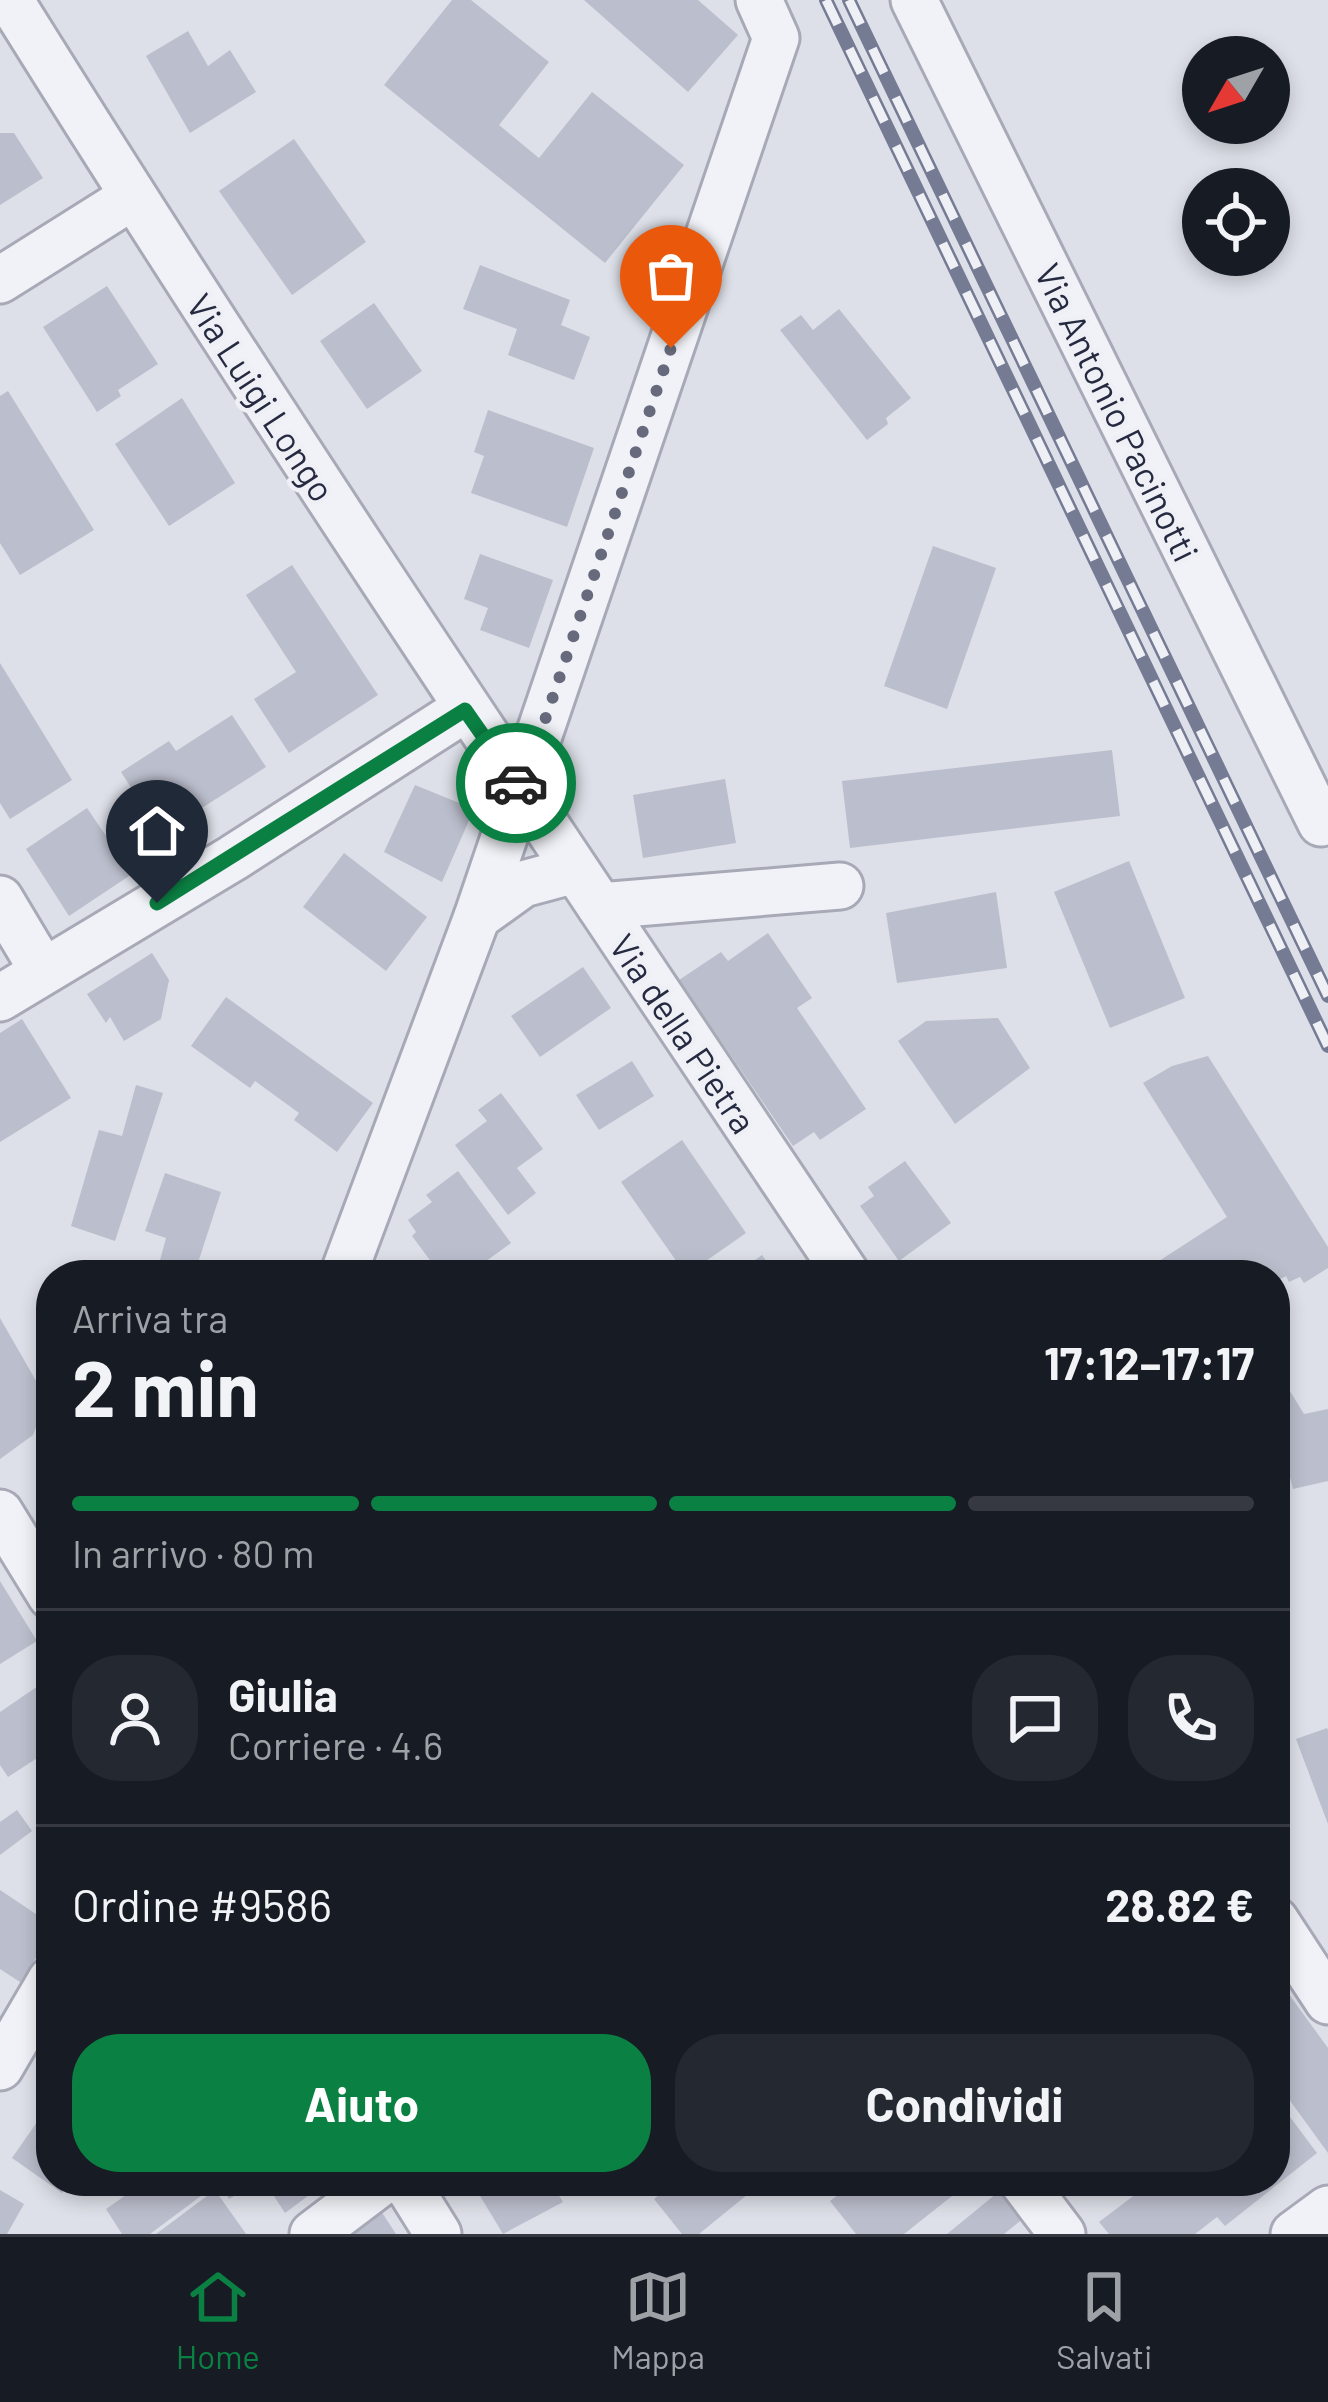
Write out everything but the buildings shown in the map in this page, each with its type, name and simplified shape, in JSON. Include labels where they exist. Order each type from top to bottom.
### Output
[{"type":"street","name":"Via Luigi Longo","points":[[10,0],[132,197],[521,791]]},
{"type":"street","name":"Via Antonio Pacinotti","points":[[914,0],[1321,823]]},
{"type":"street","points":[[358,1260],[521,791],[768,19]]},
{"type":"street","points":[[0,280],[132,197]]},
{"type":"street","points":[[0,998],[465,710]]},
{"type":"street","name":"Via della Pietra","points":[[521,791],[837,1260]]},
{"type":"street","points":[[477,917],[523,884],[840,886]]},
{"type":"street","points":[[0,899],[44,971]]},
{"type":"street","points":[[0,1513],[36,1572]]},
{"type":"street","points":[[1290,1943],[1328,2000]]},
{"type":"street","points":[[0,2067],[36,2006]]},
{"type":"street","points":[[313,2234],[363,2196]]},
{"type":"street","points":[[414,2196],[438,2234]]},
{"type":"street","points":[[1033,2196],[1062,2234]]},
{"type":"street","points":[[1294,2234],[1328,2209]]},
{"type":"railway","points":[[826,0],[1328,1046]]},
{"type":"railway","points":[[849,0],[1328,996]]},
{"type":"way so far","points":[[516,783],[521,791],[671,348]]},
{"type":"route","points":[[157,903],[465,710],[516,783]]}]
